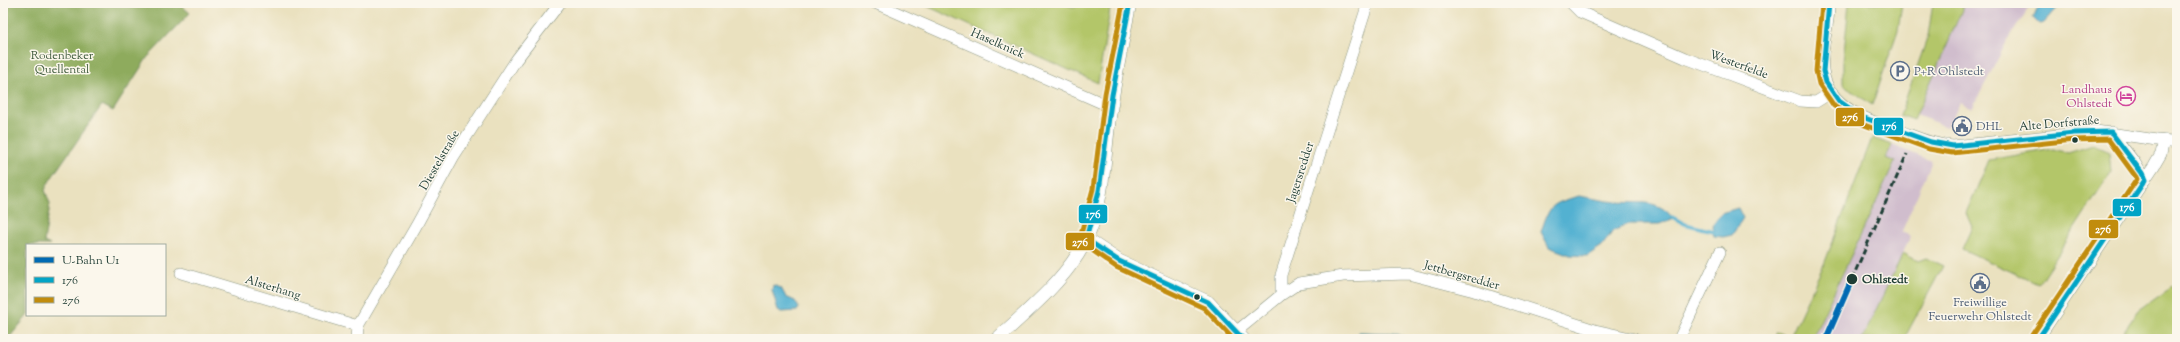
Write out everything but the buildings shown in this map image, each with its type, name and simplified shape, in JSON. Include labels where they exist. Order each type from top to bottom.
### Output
[{"type":"street","name":"Diestelstraße","points":[[358,326],[416,226],[454,156],[516,60],[560,3]]},
{"type":"street","name":"Haselknick","points":[[875,3],[1110,107]]},
{"type":"street","points":[[997,339],[1044,294],[1072,262],[1086,239],[1094,218],[1102,184],[1110,107],[1130,3]]},
{"type":"street","name":"Jagersredder","points":[[1281,296],[1281,274],[1368,3]]},
{"type":"street","name":"Westerfelde","points":[[1571,3],[1580,12],[1685,58],[1800,101],[1816,102],[1832,92]]},
{"type":"street","points":[[1829,3],[1822,62],[1826,82],[1832,92]]},
{"type":"street","name":"Alte Dorfstraße","points":[[1832,92],[1853,112],[1897,130],[1932,142],[1953,146],[2074,133],[2111,132],[2177,143]]},
{"type":"street","points":[[2111,132],[2135,163],[2145,180]]},
{"type":"street","points":[[2038,339],[2145,180],[2161,154],[2164,140]]},
{"type":"street","points":[[1086,239],[1119,261],[1208,302],[1240,335],[1281,296]]},
{"type":"street","points":[[1679,339],[1720,252]]},
{"type":"street","name":"Alsterhang","points":[[181,273],[358,326]]},
{"type":"street","name":"Jettbergsredder","points":[[1281,296],[1299,283],[1343,276],[1408,274],[1474,291],[1595,330],[1635,339]]},
{"type":"street","points":[[358,326],[358,339]]},
{"type":"shaded area","points":[[1965,3],[2032,3],[2006,43],[1972,109],[1960,103],[1947,127],[1916,115]]},
{"type":"shaded area","points":[[1892,145],[1932,161],[1902,231],[1911,236],[1862,339],[1812,339],[1895,162],[1886,158]]},
{"type":"green space","name":"Rodenbeker Quellental","points":[[3,3],[178,3],[190,13],[147,58],[113,111],[102,105],[50,180],[45,190],[50,204],[44,242],[48,244],[26,244],[27,316],[8,339],[3,339]]},
{"type":"green space","points":[[920,3],[1062,3],[1073,7],[1083,3],[1111,3],[1098,83]]},
{"type":"green space","points":[[1849,3],[1902,3],[1898,30],[1872,105],[1843,84],[1843,62]]},
{"type":"green space","points":[[1933,3],[1965,3],[1914,120],[1900,115],[1928,36]]},
{"type":"green space","points":[[1872,138],[1892,145],[1886,158],[1895,162],[1812,339],[1774,339],[1777,332],[1790,337],[1825,262]]},
{"type":"green space","points":[[2093,145],[2109,152],[2111,173],[2038,284],[1962,249],[1972,227],[1966,213],[1989,160],[2053,149],[2068,153]]},
{"type":"green space","points":[[1903,253],[1918,261],[1926,258],[1943,266],[1904,339],[1862,339]]},
{"type":"green space","points":[[2172,287],[2177,287],[2177,339],[2118,339],[2139,310]]},
{"type":"water","points":[[2044,3],[2061,4],[2044,23],[2039,24],[2033,18],[2037,9]]},
{"type":"water","points":[[1579,196],[1612,202],[1653,204],[1666,211],[1672,217],[1670,221],[1659,224],[1628,224],[1613,231],[1602,246],[1587,256],[1570,255],[1549,247],[1541,232],[1547,216],[1553,206]]},
{"type":"water","points":[[1738,208],[1743,218],[1732,235],[1723,237],[1714,236],[1712,225],[1721,213]]},
{"type":"water","points":[[773,285],[781,288],[786,297],[795,301],[799,308],[797,311],[782,312],[778,310],[772,290]]},
{"type":"water","points":[[1358,332],[1393,333],[1412,339],[1357,339]]},
{"type":"waterway","points":[[1672,217],[1685,224],[1713,231]]},
{"type":"railway","points":[[1852,279],[1907,154]]},
{"type":"metro line","name":"U1","points":[[1826,339],[1852,279]]},
{"type":"transit line","name":"276","points":[[1123,3],[1105,94],[1093,189],[1079,241],[1116,267],[1204,308],[1233,339]]},
{"type":"transit line","name":"176","points":[[1130,3],[1112,95],[1099,191],[1086,239],[1119,261],[1208,302],[1243,339]]},
{"type":"transit line","name":"276","points":[[1822,3],[1816,71],[1819,84],[1834,106],[1859,123],[1929,149],[1952,153],[2074,140],[2108,139],[2136,177],[2137,179],[2032,335]]},
{"type":"transit line","name":"176","points":[[1829,3],[1823,71],[1826,82],[1839,101],[1862,117],[1931,142],[1953,146],[2074,133],[2111,132],[2142,173],[2145,180],[2038,339]]},
{"type":"place","name":"P+R Ohlstedt","points":[[1900,71]]},
{"type":"place","name":"Landhaus Ohlstedt","points":[[2126,96]]},
{"type":"place","name":"DHL","points":[[1962,126]]},
{"type":"place","name":"Ohlstedt","points":[[1852,279]]},
{"type":"place","name":"Freiwillige Feuerwehr Ohlstedt","points":[[1980,283]]}]
